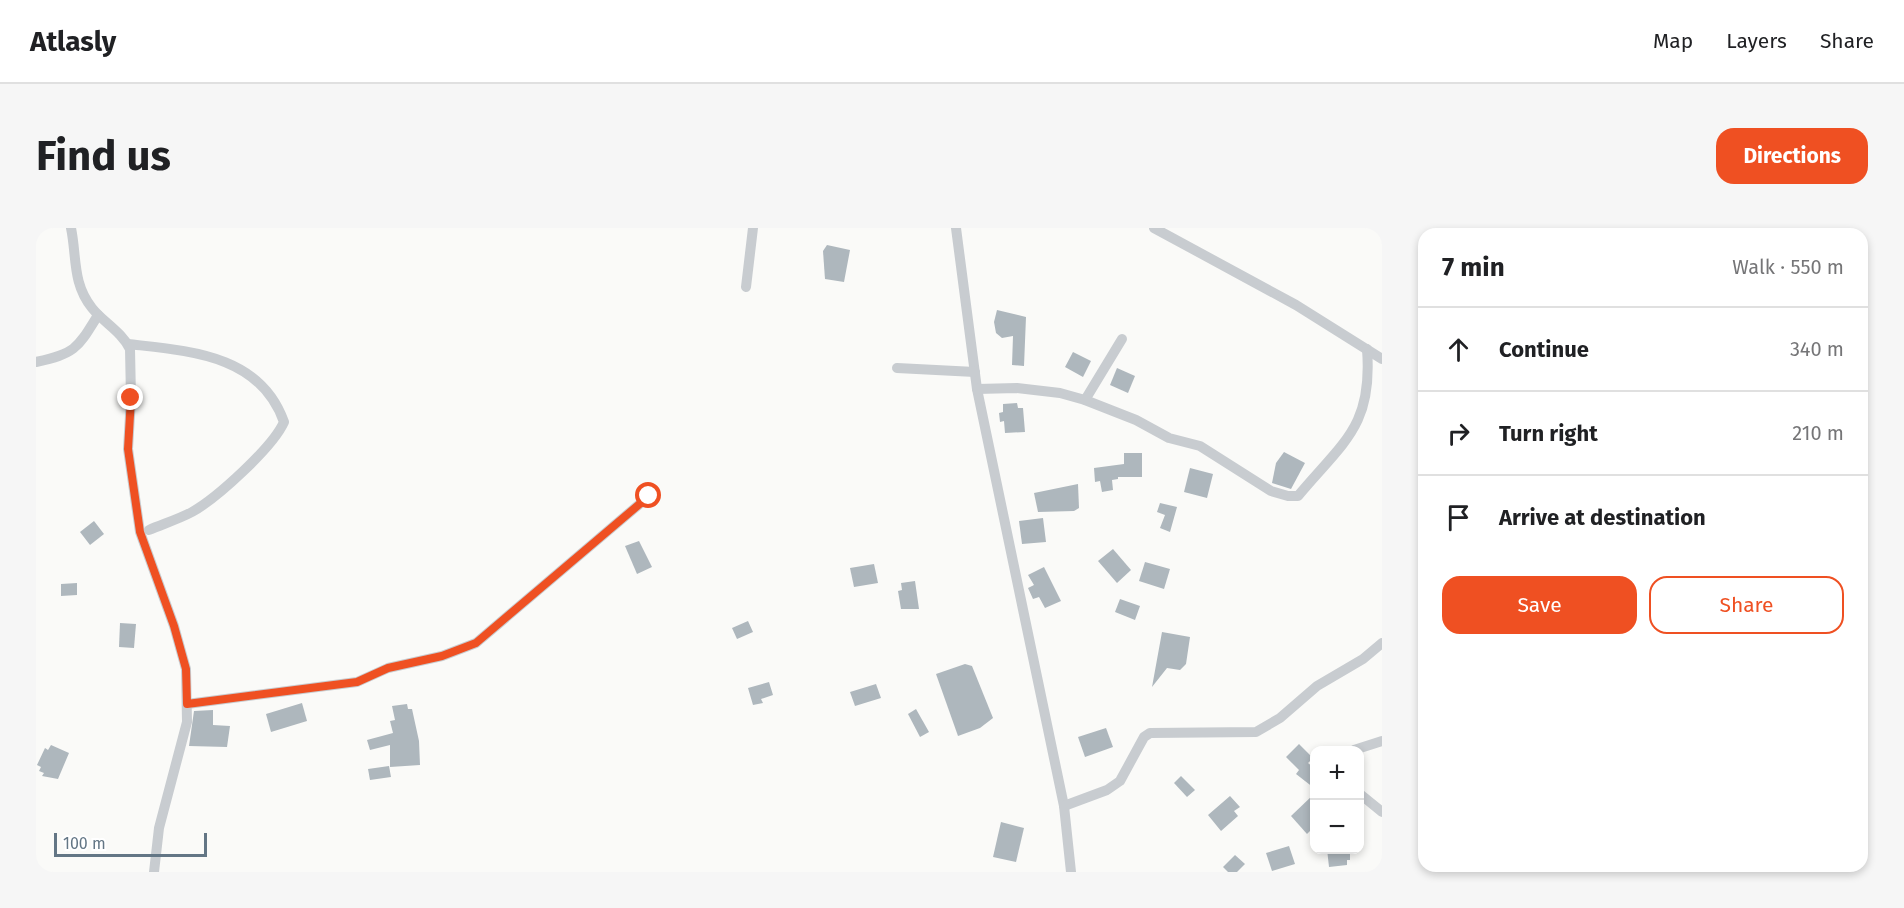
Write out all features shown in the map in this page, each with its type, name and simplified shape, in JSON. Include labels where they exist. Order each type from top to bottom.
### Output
[{"type":"street","points":[[70,228],[75,276],[90,306],[128,344],[200,354],[238,367],[260,384],[284,422],[268,444],[213,497],[192,512],[149,530]]},
{"type":"street","points":[[746,287],[753,228]]},
{"type":"street","points":[[956,228],[977,389],[1064,806],[1071,872]]},
{"type":"street","points":[[1154,228],[1296,305],[1382,359]]},
{"type":"street","points":[[36,362],[63,357],[80,344],[98,315]]},
{"type":"street","points":[[1085,400],[1122,339]]},
{"type":"street","points":[[128,344],[131,398],[128,449],[140,532],[186,669],[187,722],[159,828],[154,872]]},
{"type":"street","points":[[977,389],[1017,388],[1060,393],[1085,400],[1136,420],[1168,438],[1200,446],[1271,490],[1288,496],[1298,496],[1342,448],[1359,420],[1369,384],[1367,349]]},
{"type":"street","points":[[897,368],[975,372]]},
{"type":"street","points":[[187,704],[357,682],[388,668],[442,656],[476,643],[649,496]]},
{"type":"street","points":[[1064,806],[1107,790],[1120,781],[1144,737],[1150,733],[1256,732],[1280,718],[1317,686],[1363,659],[1382,643]]},
{"type":"street","points":[[1364,747],[1382,741]]},
{"type":"street","points":[[1364,798],[1382,812]]},
{"type":"building","points":[[827,245],[850,250],[844,282],[825,279],[823,251]]},
{"type":"building","points":[[997,310],[1026,317],[1024,366],[1012,365],[1013,336],[1002,338],[996,333],[994,322]]},
{"type":"building","points":[[1073,352],[1091,361],[1083,377],[1065,367]]},
{"type":"building","points":[[1117,368],[1135,376],[1128,393],[1110,385]]},
{"type":"building","points":[[1017,403],[1018,408],[1023,408],[1025,432],[1005,433],[1004,421],[1000,422],[999,413],[1003,412],[1003,404]]},
{"type":"building","points":[[1284,452],[1305,463],[1291,489],[1272,483],[1276,463]]},
{"type":"building","points":[[1124,453],[1142,453],[1142,477],[1118,477],[1112,480],[1113,490],[1102,492],[1100,481],[1095,482],[1094,468],[1124,464]]},
{"type":"building","points":[[1190,468],[1213,474],[1207,498],[1184,492]]},
{"type":"building","points":[[1078,484],[1079,508],[1074,511],[1038,512],[1034,493]]},
{"type":"building","points":[[1160,503],[1177,507],[1170,532],[1160,528],[1165,515],[1157,512]]},
{"type":"building","points":[[1043,518],[1046,542],[1022,544],[1019,521]]},
{"type":"building","points":[[94,521],[104,534],[90,545],[80,532]]},
{"type":"building","points":[[639,541],[652,567],[637,574],[625,546]]},
{"type":"building","points":[[1113,549],[1131,570],[1117,583],[1098,561]]},
{"type":"building","points":[[1145,562],[1170,569],[1164,589],[1139,581]]},
{"type":"building","points":[[874,564],[878,583],[854,587],[850,568]]},
{"type":"building","points":[[1044,567],[1061,601],[1045,608],[1039,597],[1033,599],[1028,588],[1034,585],[1028,575]]},
{"type":"building","points":[[915,581],[919,609],[901,609],[898,591],[902,590],[901,583]]},
{"type":"building","points":[[77,583],[77,595],[61,596],[61,584]]},
{"type":"building","points":[[1120,599],[1140,606],[1135,620],[1115,612]]},
{"type":"building","points":[[748,621],[753,632],[737,639],[732,628]]},
{"type":"building","points":[[120,623],[136,624],[134,648],[119,647]]},
{"type":"building","points":[[1162,632],[1190,637],[1186,664],[1180,670],[1167,668],[1152,687]]},
{"type":"building","points":[[965,664],[972,666],[993,718],[980,728],[958,736],[936,674]]},
{"type":"building","points":[[769,682],[773,695],[761,699],[763,703],[753,705],[748,688]]},
{"type":"building","points":[[876,684],[881,698],[855,706],[850,692]]},
{"type":"building","points":[[302,703],[307,721],[271,732],[266,714]]},
{"type":"building","points":[[407,704],[408,709],[412,709],[419,741],[420,765],[390,767],[390,745],[370,750],[367,740],[393,733],[390,721],[395,720],[392,706]]},
{"type":"building","points":[[916,709],[929,732],[920,737],[908,714]]},
{"type":"building","points":[[213,710],[213,725],[230,726],[227,747],[189,746],[194,711]]},
{"type":"building","points":[[1106,728],[1113,747],[1085,757],[1078,737]]},
{"type":"building","points":[[1299,744],[1310,755],[1308,763],[1310,765],[1310,785],[1296,774],[1299,770],[1286,757]]},
{"type":"building","points":[[51,745],[69,753],[58,779],[42,776],[44,773],[39,771],[41,767],[37,765],[45,748],[48,750]]},
{"type":"building","points":[[389,766],[391,777],[370,780],[368,769]]},
{"type":"building","points":[[1181,776],[1195,790],[1187,797],[1174,783]]},
{"type":"building","points":[[1230,796],[1240,807],[1234,811],[1238,816],[1221,831],[1208,815]]},
{"type":"building","points":[[1310,798],[1310,831],[1307,834],[1291,816]]},
{"type":"building","points":[[1001,822],[1024,828],[1016,862],[993,857]]},
{"type":"building","points":[[1289,846],[1295,864],[1272,871],[1266,853]]},
{"type":"building","points":[[1328,854],[1350,854],[1347,865],[1329,867]]},
{"type":"building","points":[[1235,855],[1245,864],[1237,872],[1228,872],[1223,867]]},
{"type":"route","points":[[131,398],[128,449],[135,483],[140,532],[154,566],[186,669],[187,704],[357,682],[388,668],[442,656],[476,643],[649,496]]}]
